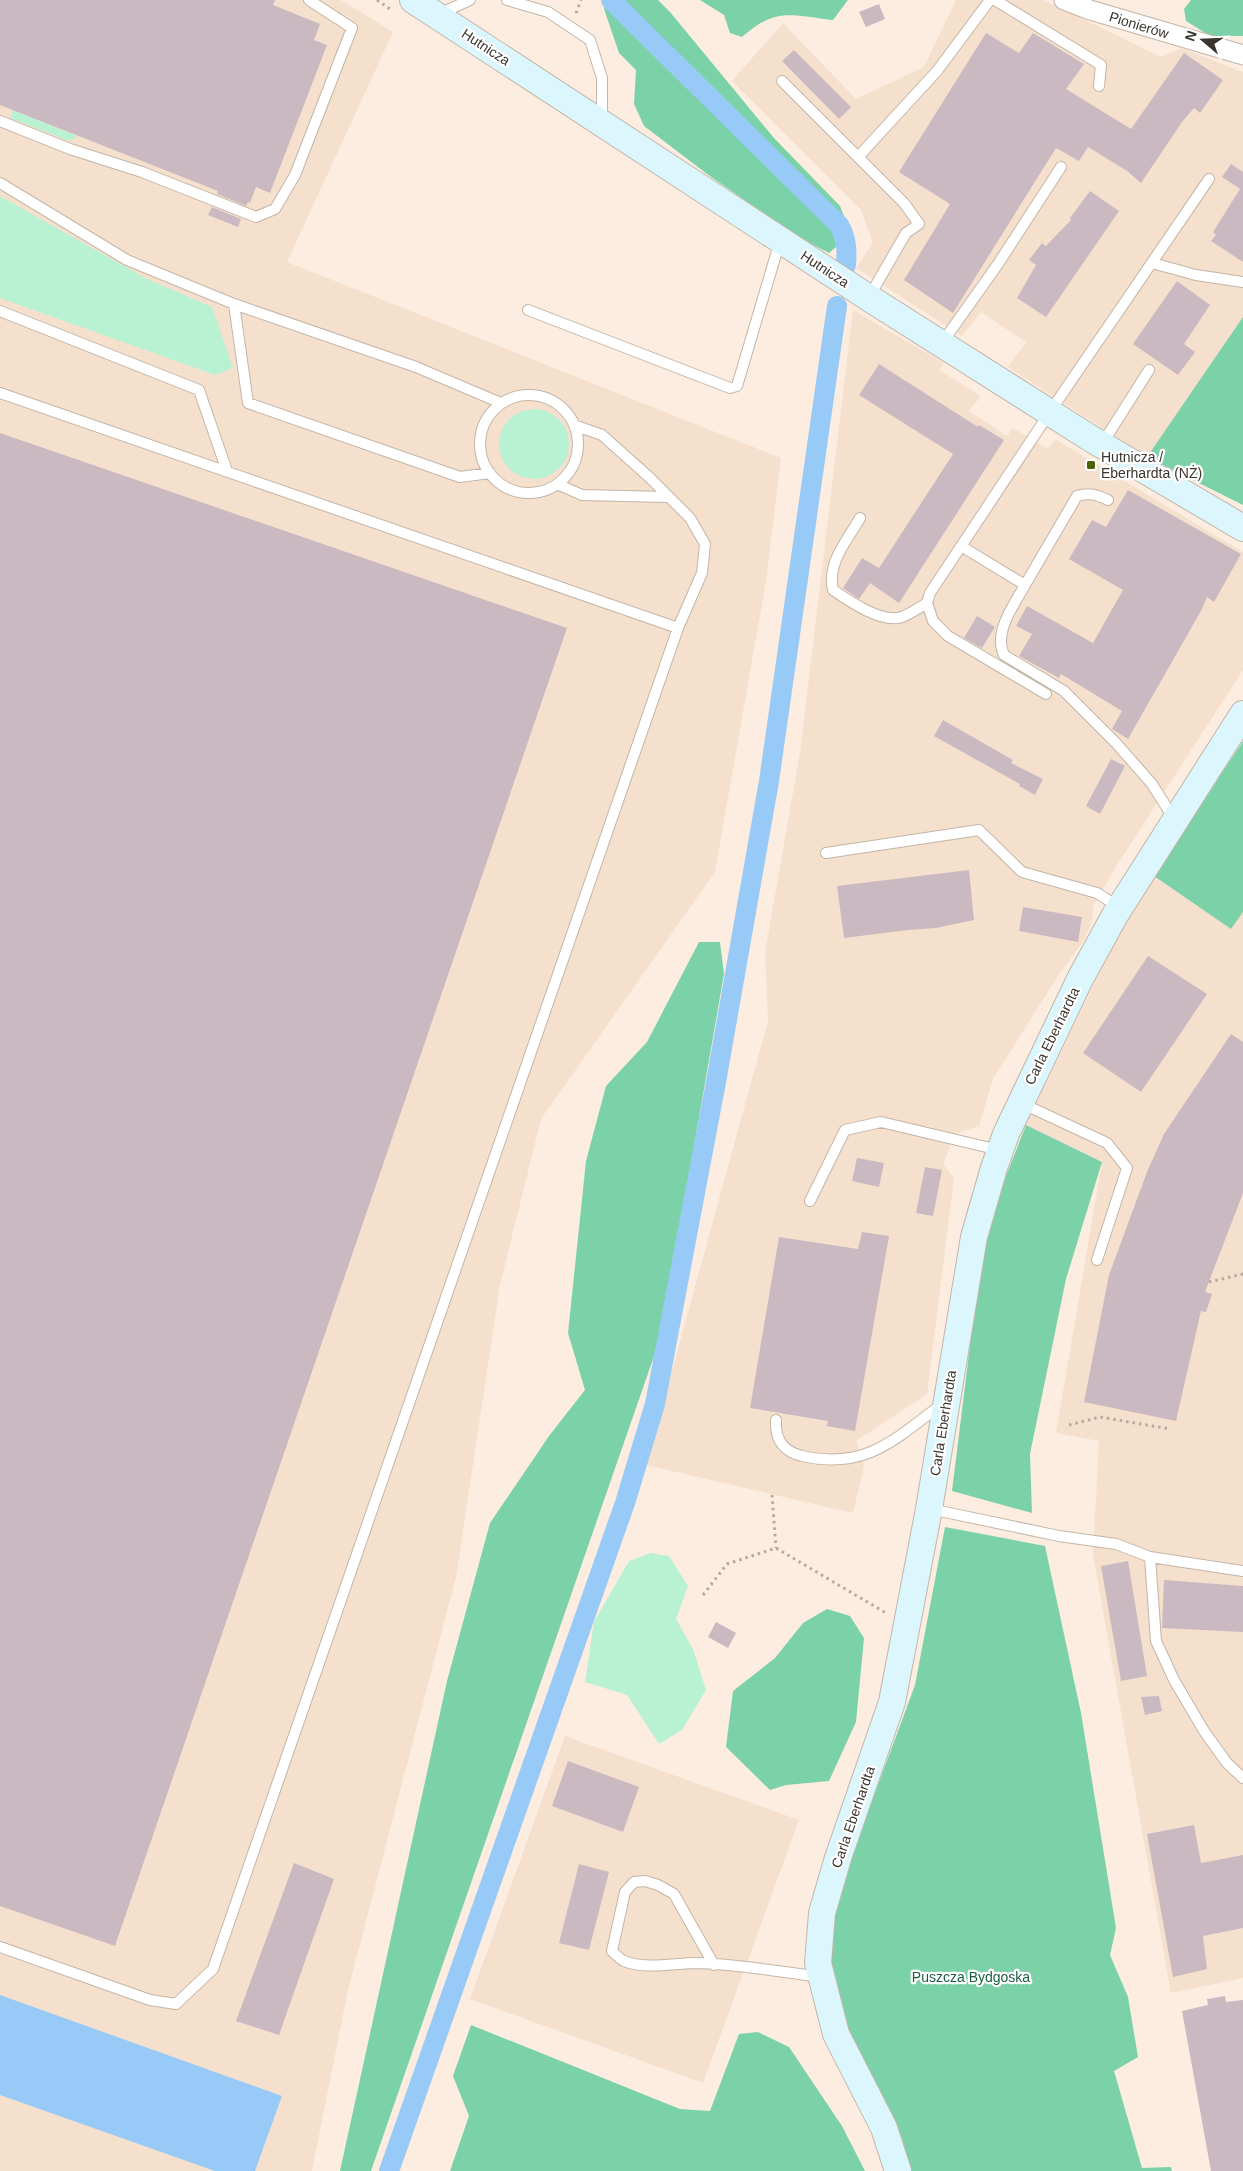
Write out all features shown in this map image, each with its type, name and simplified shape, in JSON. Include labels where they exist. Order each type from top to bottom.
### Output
[{"type":"street","name":"Hutnicza","points":[[413,0],[869,298],[1102,445],[1243,528]]},
{"type":"street","name":"Pionierów","points":[[1064,0],[1126,22],[1243,55]]},
{"type":"street","name":"Carla Eberhardta","points":[[898,2171],[884,2128],[836,2034],[818,1964],[822,1913],[838,1858],[892,1702],[929,1509],[974,1237],[1000,1150],[1020,1102],[1080,979],[1120,908],[1243,714]]},
{"type":"lane","points":[[0,121],[70,149],[142,172],[256,217],[275,209],[294,176],[352,28],[309,0]]},
{"type":"lane","points":[[436,15],[470,0]]},
{"type":"lane","points":[[506,0],[548,12],[590,40],[602,78],[602,124]]},
{"type":"lane","points":[[858,157],[937,71],[990,0]]},
{"type":"lane","points":[[995,0],[1101,65],[1099,86]]},
{"type":"lane","points":[[782,81],[904,203],[919,224],[906,234],[869,298]]},
{"type":"lane","points":[[941,343],[998,264],[1061,167]]},
{"type":"lane","points":[[860,518],[833,564],[830,577],[833,590],[858,606],[888,618],[900,618],[926,603],[930,593],[1050,412],[1210,179]]},
{"type":"lane","points":[[0,183],[127,260],[234,304],[416,367],[502,403]]},
{"type":"lane","points":[[528,310],[730,388],[737,386],[780,240]]},
{"type":"lane","points":[[1152,263],[1196,275],[1243,282]]},
{"type":"lane","points":[[234,304],[248,403],[460,477],[490,473]]},
{"type":"lane","points":[[0,311],[199,390],[227,471]]},
{"type":"lane","points":[[1102,445],[1149,370]]},
{"type":"lane","points":[[0,393],[678,628]]},
{"type":"lane","points":[[524,394],[540,395],[554,401],[566,412],[574,425],[578,440],[576,457],[569,472],[557,484],[542,491],[526,493],[509,489],[495,480],[485,467],[480,451],[480,434],[486,420],[495,407],[508,399],[524,394]]},
{"type":"lane","points":[[0,1948],[150,2000],[176,2004],[213,1969],[678,628],[702,573],[705,544],[690,518],[649,477],[602,435],[574,425]]},
{"type":"lane","points":[[557,484],[582,496],[668,497]]},
{"type":"lane","points":[[1108,500],[1094,494],[1086,493],[1078,496],[1025,585],[1000,636],[1000,647],[1004,655],[1064,691],[1116,742],[1152,784],[1175,820]]},
{"type":"lane","points":[[961,546],[1025,585]]},
{"type":"lane","points":[[926,603],[933,621],[948,636],[1046,694]]},
{"type":"lane","points":[[826,853],[979,830],[1022,872],[1097,893],[1120,908]]},
{"type":"lane","points":[[1020,1102],[1107,1143],[1128,1168],[1097,1260]]},
{"type":"lane","points":[[810,1201],[845,1130],[881,1122],[1000,1150]]},
{"type":"lane","points":[[776,1420],[775,1434],[784,1447],[797,1454],[824,1460],[846,1460],[872,1452],[895,1439],[947,1401]]},
{"type":"lane","points":[[929,1509],[1058,1536],[1116,1544],[1150,1557],[1243,1571]]},
{"type":"lane","points":[[1150,1557],[1156,1641],[1174,1680],[1204,1732],[1227,1763],[1243,1778]]},
{"type":"lane","points":[[714,1965],[674,1894],[658,1885],[645,1881],[634,1882],[624,1892],[612,1951],[624,1961],[649,1965],[714,1965],[822,1977]]},
{"type":"path","points":[[1209,1282],[1243,1274]]},
{"type":"path","points":[[1069,1425],[1100,1417],[1170,1429]]},
{"type":"path","points":[[772,1495],[776,1548]]},
{"type":"path","points":[[703,1594],[726,1564],[776,1548],[906,1624]]},
{"type":"shaded area","points":[[0,0],[341,0],[393,32],[287,262],[781,458],[766,581],[715,872],[541,1119],[500,1285],[456,1577],[348,1990],[312,2171],[0,2171]]},
{"type":"shaded area","points":[[956,0],[1044,0],[1161,57],[1181,48],[1243,72],[1243,505],[1147,457],[1008,367],[1026,342],[981,312],[962,336],[856,268],[873,243],[861,210],[732,81],[783,23],[856,99],[924,67]]},
{"type":"shaded area","points":[[853,310],[944,363],[939,370],[981,396],[969,411],[1007,436],[1013,428],[1048,449],[1055,439],[1243,552],[1243,670],[1117,865],[1093,906],[1092,921],[1084,940],[1058,976],[993,1079],[979,1126],[955,1134],[943,1164],[954,1178],[927,1394],[856,1441],[864,1466],[853,1513],[646,1465],[768,1021],[765,952],[800,753]]},
{"type":"shaded area","points":[[1154,876],[1231,929],[1243,912],[1243,1978],[1171,1993],[1093,1555],[1099,1441],[1056,1433],[1102,1162],[1026,1125],[1109,953]]},
{"type":"shaded area","points":[[565,1736],[799,1820],[703,2083],[470,1999]]},
{"type":"green space","points":[[607,0],[658,0],[774,138],[840,206],[851,234],[829,253],[800,238],[711,177],[644,126],[634,104],[636,70],[619,53],[604,9]]},
{"type":"green space","points":[[700,0],[848,0],[833,20],[784,15],[765,21],[742,37],[730,33],[724,15]]},
{"type":"green space","points":[[1191,0],[1243,0],[1243,36],[1210,36],[1186,21],[1184,9]]},
{"type":"green space","points":[[13,110],[77,136],[72,140],[67,140],[10,118]]},
{"type":"green space","points":[[0,196],[145,278],[212,307],[233,368],[215,375],[0,298]]},
{"type":"green space","points":[[1243,317],[1243,505],[1147,457]]},
{"type":"green space","points":[[534,409],[547,412],[559,419],[566,431],[569,444],[566,457],[559,469],[547,476],[534,479],[521,476],[509,469],[502,457],[499,444],[502,431],[509,419],[521,412]]},
{"type":"green space","points":[[1243,741],[1243,912],[1231,929],[1154,876]]},
{"type":"green space","points":[[699,942],[720,942],[724,974],[661,1336],[371,2171],[340,2171],[447,1681],[490,1523],[549,1436],[585,1390],[568,1333],[586,1161],[606,1086],[647,1042]]},
{"type":"green space","points":[[1026,1125],[1102,1162],[1066,1279],[1030,1454],[1032,1513],[952,1491],[984,1232]]},
{"type":"green space","name":"Puszcza Bydgoska","points":[[945,1527],[1045,1546],[1081,1713],[1116,1928],[1110,1955],[1128,1997],[1138,2057],[1114,2071],[1142,2168],[1171,2167],[1172,2171],[910,2171],[902,2137],[832,2019],[830,1922],[861,1831],[915,1685]]},
{"type":"green space","points":[[651,1553],[669,1556],[688,1586],[676,1619],[693,1649],[706,1690],[682,1730],[659,1744],[627,1695],[585,1682],[594,1622],[629,1561]]},
{"type":"green space","points":[[827,1609],[850,1616],[864,1638],[856,1722],[829,1781],[786,1785],[770,1790],[726,1747],[733,1691],[775,1658],[803,1623]]},
{"type":"green space","points":[[471,2025],[680,2109],[710,2111],[739,2034],[758,2032],[789,2047],[842,2126],[865,2171],[450,2171],[469,2116],[453,2076]]},
{"type":"water","points":[[0,1995],[282,2096],[255,2171],[215,2171],[0,2095]]},
{"type":"building","points":[[0,0],[275,0],[273,5],[320,24],[314,40],[327,45],[270,193],[256,187],[250,203],[248,202],[246,206],[217,194],[218,191],[0,105]]},
{"type":"building","points":[[879,4],[885,19],[866,27],[859,12]]},
{"type":"building","points":[[986,33],[1019,53],[1033,33],[1084,64],[1066,89],[1131,129],[1184,53],[1223,80],[1200,113],[1194,108],[1182,122],[1141,183],[1127,171],[1088,147],[1079,161],[1056,148],[953,313],[904,280],[950,204],[899,172]]},
{"type":"building","points":[[794,50],[851,107],[839,119],[782,61]]},
{"type":"building","points":[[1231,164],[1243,172],[1243,262],[1211,241],[1216,235],[1213,232],[1240,189],[1222,177]]},
{"type":"building","points":[[1090,191],[1119,211],[1046,317],[1017,298],[1036,265],[1029,260],[1042,243],[1046,246],[1071,220],[1070,218]]},
{"type":"building","points":[[212,207],[241,219],[238,227],[208,215]]},
{"type":"building","points":[[1177,281],[1210,305],[1184,344],[1195,352],[1178,375],[1133,344]]},
{"type":"building","points":[[879,364],[978,427],[979,425],[1004,440],[899,603],[870,583],[859,599],[843,588],[862,558],[879,568],[953,454],[859,395]]},
{"type":"building","points":[[0,433],[567,628],[115,1946],[0,1906]]},
{"type":"building","points":[[1128,490],[1241,554],[1214,602],[1207,597],[1128,739],[1112,729],[1122,711],[1061,674],[1059,678],[1019,656],[1032,634],[1016,626],[1027,606],[1093,643],[1123,590],[1069,559],[1092,520],[1106,527]]},
{"type":"building","points":[[977,616],[995,627],[982,648],[964,638]]},
{"type":"building","points":[[943,720],[1013,760],[1011,763],[1043,779],[1035,795],[1019,786],[1020,784],[934,736]]},
{"type":"building","points":[[1111,759],[1125,766],[1100,814],[1086,806]]},
{"type":"building","points":[[969,870],[974,920],[936,928],[844,938],[837,886]]},
{"type":"building","points":[[1023,907],[1082,917],[1078,942],[1019,931]]},
{"type":"building","points":[[1148,956],[1207,994],[1141,1092],[1083,1053]]},
{"type":"building","points":[[1231,1034],[1243,1042],[1243,1193],[1205,1292],[1212,1294],[1206,1312],[1201,1311],[1176,1421],[1084,1402],[1109,1275],[1147,1172],[1164,1134]]},
{"type":"building","points":[[857,1158],[884,1163],[879,1187],[852,1181]]},
{"type":"building","points":[[925,1167],[942,1170],[933,1216],[916,1213]]},
{"type":"building","points":[[862,1232],[889,1236],[855,1431],[827,1426],[828,1421],[750,1408],[779,1237],[858,1249]]},
{"type":"building","points":[[1128,1561],[1147,1676],[1121,1681],[1101,1566]]},
{"type":"building","points":[[1164,1580],[1243,1586],[1243,1632],[1162,1628]]},
{"type":"building","points":[[716,1622],[736,1633],[728,1648],[708,1637]]},
{"type":"building","points":[[1159,1696],[1162,1711],[1145,1715],[1141,1697]]},
{"type":"building","points":[[568,1761],[639,1787],[623,1832],[552,1806]]},
{"type":"building","points":[[1194,1825],[1201,1863],[1243,1855],[1243,1928],[1203,1936],[1207,1969],[1173,1977],[1147,1834]]},
{"type":"building","points":[[294,1863],[334,1879],[279,2035],[236,2021]]},
{"type":"building","points":[[579,1864],[609,1872],[589,1950],[559,1943]]},
{"type":"building","points":[[1225,1996],[1226,2002],[1243,2000],[1243,2171],[1211,2171],[1182,2011],[1208,2005],[1207,1999]]},
{"type":"waterway","points":[[611,0],[839,225],[846,245],[846,265]]},
{"type":"waterway","points":[[389,2171],[625,1503],[655,1404],[716,1082],[769,781],[837,306]]},
{"type":"place","name":"Hutnicza / Eberhardta (NŻ)","points":[[1091,465]]}]
